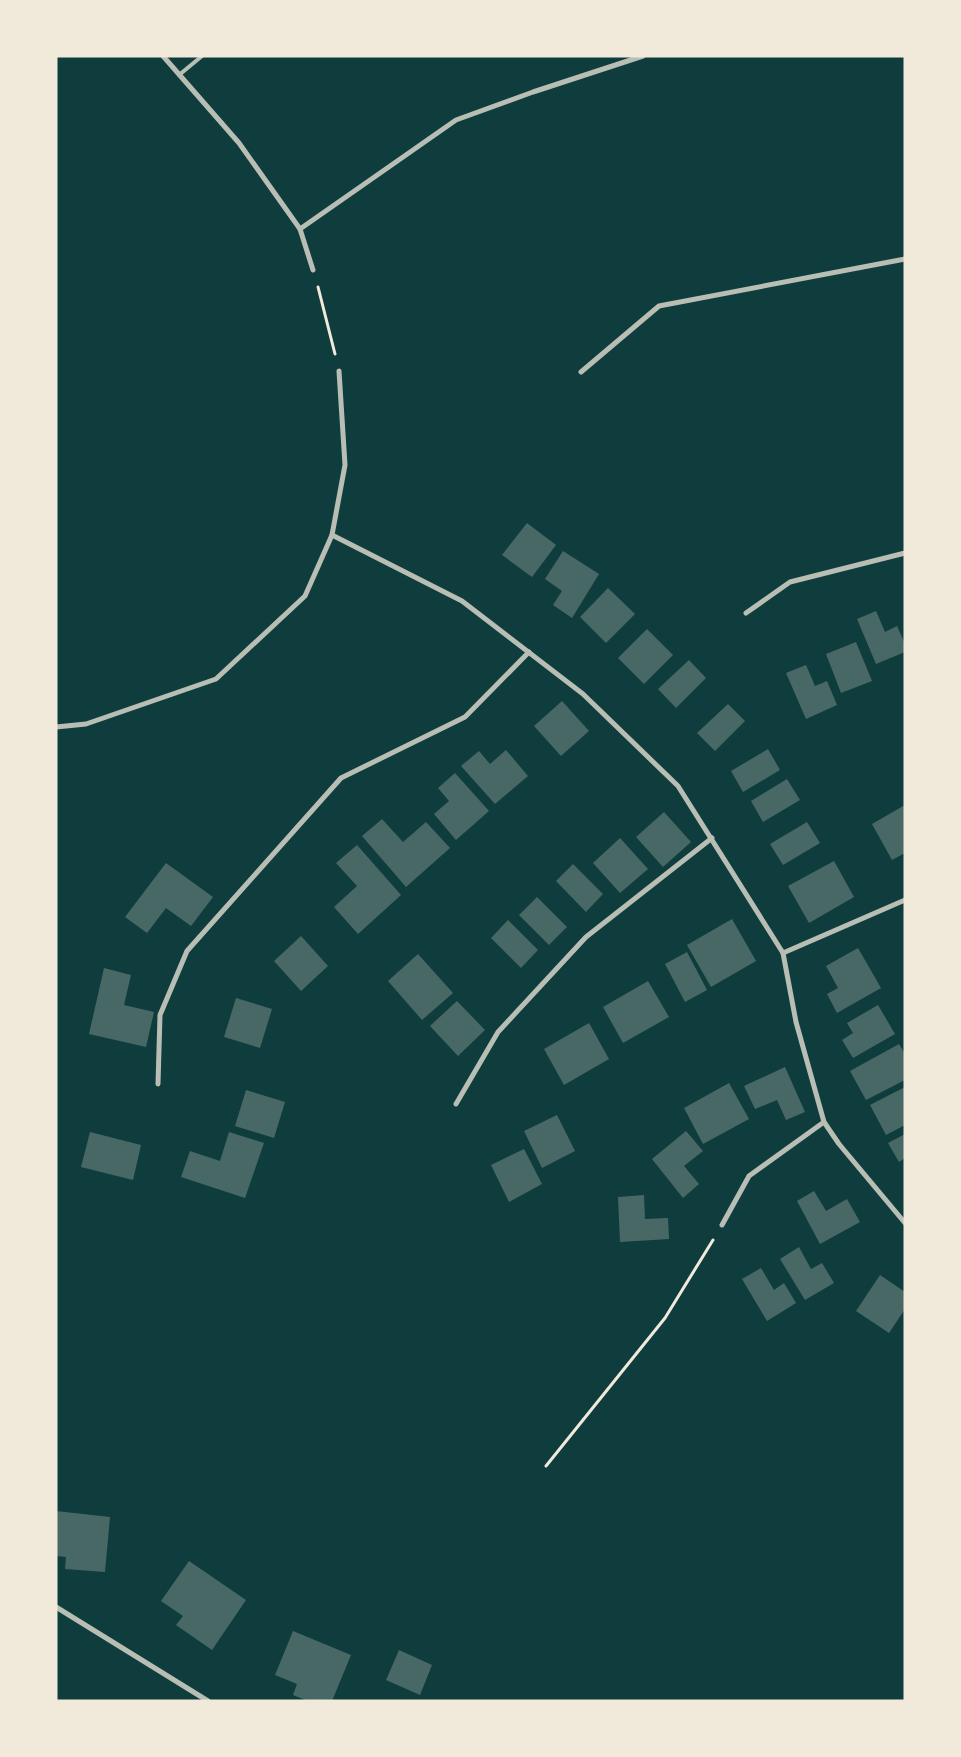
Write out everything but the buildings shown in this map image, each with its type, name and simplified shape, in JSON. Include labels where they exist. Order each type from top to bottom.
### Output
[{"type":"street","points":[[162,56],[239,143],[300,228],[313,270]]},
{"type":"street","points":[[300,228],[456,120],[533,92],[643,56]]},
{"type":"street","points":[[581,372],[659,306],[905,259]]},
{"type":"street","points":[[56,727],[86,724],[216,680],[305,596],[332,535],[345,465],[340,371]]},
{"type":"street","points":[[332,535],[462,601],[582,694],[678,786],[783,954],[796,1022],[824,1122],[839,1144],[905,1223]]},
{"type":"street","points":[[746,613],[790,582],[905,553]]},
{"type":"street","points":[[158,1084],[160,1015],[186,951],[341,778],[465,717],[529,652]]},
{"type":"street","points":[[456,1104],[498,1032],[586,937],[712,838]]},
{"type":"street","points":[[783,954],[905,900]]},
{"type":"street","points":[[722,1225],[749,1176],[824,1122]]},
{"type":"street","points":[[56,1607],[208,1701]]},
{"type":"lane","points":[[179,75],[202,56]]},
{"type":"path","points":[[313,270],[340,371]]},
{"type":"path","points":[[546,1466],[665,1318],[722,1225]]}]
